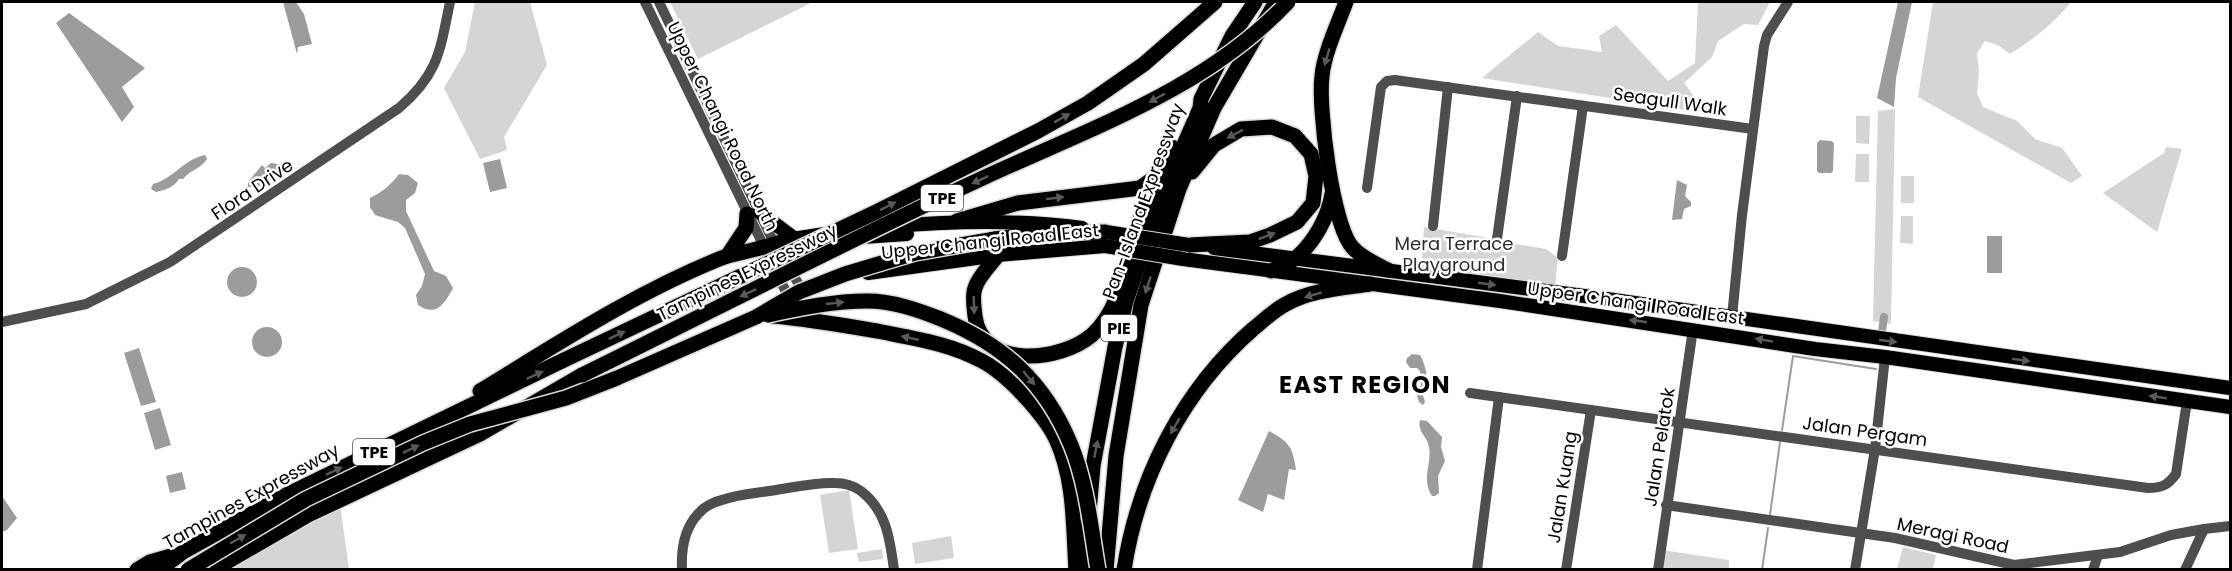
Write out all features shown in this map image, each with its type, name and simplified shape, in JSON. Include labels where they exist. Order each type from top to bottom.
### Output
[{"type":"highway","name":"Tampines Expressway","points":[[159,570],[183,552],[282,497],[876,212],[1038,131],[1088,103],[1144,64],[1215,2]]},
{"type":"highway","name":"Pan-Island Expressway","points":[[1084,570],[1093,466],[1126,301],[1169,179],[1200,108],[1200,99],[1232,36],[1256,2]]},
{"type":"highway","name":"Pan-Island Expressway","points":[[1106,570],[1114,466],[1141,305],[1179,189],[1214,108],[1276,2]]},
{"type":"highway","name":"Tampines Expressway","points":[[217,570],[235,557],[308,515],[480,434],[582,375],[985,177],[1147,104],[1191,79],[1237,48],[1288,2]]},
{"type":"highway","points":[[1346,2],[1322,76],[1325,150],[1342,230],[1352,247],[1388,270]]},
{"type":"highway","points":[[996,247],[975,287],[976,326],[985,338],[997,348],[1016,357],[1033,357],[1068,347],[1092,334],[1116,301],[1139,223],[1159,174],[1194,103],[1200,99]]},
{"type":"highway","points":[[1179,189],[1214,145],[1241,129],[1272,128],[1295,136],[1311,154],[1316,177],[1313,203],[1297,222],[1270,236],[1250,242],[1186,252]]},
{"type":"highway","points":[[957,221],[1018,203],[1140,188],[1159,174]]},
{"type":"highway","points":[[1271,271],[1296,258],[1317,232],[1329,211],[1332,188]]},
{"type":"highway","points":[[728,255],[753,213]]},
{"type":"highway","points":[[480,434],[520,421],[566,399],[683,351],[758,316],[799,291],[845,274],[915,253],[996,247],[1034,234],[1105,239]]},
{"type":"highway","points":[[467,407],[476,393],[624,306],[686,273],[728,255],[769,245]]},
{"type":"highway","points":[[1122,570],[1140,499],[1157,459],[1200,387],[1228,351],[1286,304],[1325,291],[1370,284]]},
{"type":"highway","points":[[188,570],[306,499],[423,443],[470,424],[566,398],[681,352],[758,316],[796,295],[797,308],[823,321]]},
{"type":"highway","points":[[758,316],[814,305],[870,301],[915,308],[969,331],[997,349],[1030,378],[1055,414],[1072,447],[1084,492],[1098,570]]},
{"type":"highway","points":[[758,316],[823,321],[942,344],[983,361],[1013,385],[1036,409],[1056,439],[1071,497],[1076,570]]},
{"type":"highway","points":[[1122,426],[1118,532],[1122,570]]},
{"type":"highway","points":[[233,570],[278,542],[343,508],[470,449],[498,429]]},
{"type":"highway","points":[[137,570],[150,562],[183,552]]},
{"type":"main road","points":[[753,213],[794,238]]},
{"type":"main road","name":"Upper Changi Road East","points":[[769,245],[794,238],[874,227],[957,221],[1051,224],[1105,239],[1186,252],[1271,271],[1711,331],[1820,349],[2230,407]]},
{"type":"main road","name":"Upper Changi Road East","points":[[821,235],[834,239],[884,236],[987,229],[1016,223]]},
{"type":"main road","name":"Upper Changi Road East","points":[[796,295],[847,277],[996,247]]},
{"type":"main road","name":"Upper Changi Road East","points":[[1186,252],[1296,258],[1706,313],[2089,370],[2230,388]]},
{"type":"main road","points":[[1336,264],[1335,273],[1340,280]]},
{"type":"main road","points":[[1706,313],[1712,324],[1711,331]]},
{"type":"main road","points":[[1732,317],[1734,330],[1741,336]]},
{"type":"main road","points":[[1815,329],[1815,341],[1820,349]]},
{"type":"main road","points":[[2089,370],[2092,382],[2097,388]]},
{"type":"street","name":"Flora Drive","points":[[2,321],[86,304],[151,272],[207,239],[399,108],[417,93],[428,79],[438,58],[450,2]]},
{"type":"street","name":"Upper Changi Road North","points":[[645,2],[796,295]]},
{"type":"street","name":"Upper Changi Road North","points":[[659,2],[753,213]]},
{"type":"street","name":"Upper Changi Road East","points":[[1732,317],[1752,129],[1764,45],[1767,35],[1788,2]]},
{"type":"street","name":"Seagull Walk","points":[[1367,188],[1382,87],[1387,81],[1395,80],[1752,129]]},
{"type":"street","points":[[1433,226],[1448,87]]},
{"type":"street","points":[[1497,239],[1516,96]]},
{"type":"street","points":[[1562,256],[1583,106]]},
{"type":"street","name":"Upper Changi Road North","points":[[769,245],[796,295]]},
{"type":"street","name":"Jalan Pelatok","points":[[1658,570],[1694,329]]},
{"type":"street","points":[[1855,570],[1875,449],[1885,357]]},
{"type":"street","name":"Jalan Pergam","points":[[1470,393],[2136,487],[2160,488],[2170,482],[2176,474],[2187,401]]},
{"type":"street","points":[[1477,570],[1499,397]]},
{"type":"street","name":"Jalan Kuang","points":[[1566,570],[1591,411]]},
{"type":"street","points":[[682,570],[682,549],[688,529],[697,514],[711,504],[735,496],[837,483],[852,486],[861,491],[881,514],[887,531],[894,570]]},
{"type":"street","name":"Meragi Road","points":[[1666,505],[1896,538],[2014,565],[2129,550],[2171,536],[2230,526]]},
{"type":"street","points":[[2185,570],[2204,529]]},
{"type":"street","points":[[2093,570],[2098,555]]},
{"type":"green space","points":[[475,2],[530,2],[547,65],[504,137],[507,150],[480,159],[444,88],[465,52]]},
{"type":"green space","points":[[670,2],[813,2],[698,59]]},
{"type":"green space","points":[[1698,2],[1770,2],[1758,25],[1744,24],[1718,41],[1712,57],[1684,83],[1701,105],[1699,112],[1482,78],[1538,32],[1558,46],[1602,52],[1599,36],[1616,25],[1668,81],[1695,63]]},
{"type":"green space","points":[[1933,2],[2071,2],[2043,31],[2010,54],[1998,45],[1985,41],[1977,53],[1979,71],[1977,93],[1983,107],[2017,121],[2035,139],[2062,148],[2082,176],[2071,183],[1918,97]]},
{"type":"green space","points":[[1895,109],[1891,324],[1873,321],[1878,111]]},
{"type":"green space","points":[[1856,116],[1870,116],[1869,144],[1856,143]]},
{"type":"green space","points":[[2166,147],[2182,149],[2157,232],[2103,193],[2164,153]]},
{"type":"green space","points":[[1856,154],[1869,154],[1869,182],[1855,182]]},
{"type":"green space","points":[[1901,176],[1914,176],[1914,203],[1901,203]]},
{"type":"green space","points":[[1901,216],[1913,216],[1913,244],[1900,243]]},
{"type":"green space","name":"Mera Terrace Playground","points":[[1424,227],[1489,238],[1488,247],[1508,252],[1510,243],[1546,249],[1558,258],[1555,285],[1421,271]]},
{"type":"green space","points":[[849,490],[858,549],[829,553],[820,495]]},
{"type":"green space","points":[[340,504],[349,569],[232,570],[269,543]]},
{"type":"green space","points":[[951,536],[954,558],[915,564],[912,543]]},
{"type":"green space","points":[[1903,547],[1936,555],[1933,569],[1897,569]]},
{"type":"green space","points":[[882,549],[883,559],[859,562],[857,553]]},
{"type":"green space","points":[[1662,550],[1729,560],[1729,569],[1660,570]]},
{"type":"shaded area","points":[[283,2],[296,2],[304,14],[312,44],[298,47],[297,54]]},
{"type":"shaded area","points":[[1898,2],[1912,2],[1896,78],[1894,107],[1877,98]]},
{"type":"shaded area","points":[[69,13],[145,68],[122,87],[134,107],[122,122],[56,23]]},
{"type":"shaded area","points":[[1820,140],[1834,143],[1831,173],[1817,171],[1817,143]]},
{"type":"shaded area","points":[[205,155],[207,159],[202,165],[172,186],[156,192],[151,189],[153,184]]},
{"type":"shaded area","points":[[500,159],[507,188],[490,192],[483,163]]},
{"type":"shaded area","points":[[271,163],[282,165],[283,170],[257,187],[248,187],[248,182],[262,165],[265,168]]},
{"type":"shaded area","points":[[399,174],[408,175],[418,183],[415,193],[406,200],[406,211],[434,271],[446,276],[453,288],[443,304],[435,309],[430,310],[418,305],[416,295],[422,286],[425,274],[405,228],[398,222],[375,215],[370,207],[370,198],[386,188]]},
{"type":"shaded area","points":[[1677,180],[1687,185],[1685,196],[1691,202],[1691,206],[1684,209],[1682,219],[1672,220]]},
{"type":"shaded area","points":[[1987,236],[2002,236],[2002,273],[1987,273]]},
{"type":"shaded area","points":[[242,267],[248,268],[256,276],[256,288],[248,296],[242,297],[236,296],[228,288],[227,282],[228,276],[236,268]]},
{"type":"shaded area","points":[[267,327],[273,328],[281,336],[281,348],[273,356],[267,357],[261,356],[253,348],[252,342],[253,336],[261,328]]},
{"type":"shaded area","points":[[139,348],[156,402],[141,406],[124,353]]},
{"type":"shaded area","points":[[1412,354],[1420,355],[1425,369],[1426,383],[1422,392],[1425,402],[1423,405],[1419,402],[1416,392],[1421,385],[1420,371],[1417,368],[1410,368],[1406,362]]},
{"type":"shaded area","points":[[160,408],[171,445],[155,450],[144,413]]},
{"type":"shaded area","points":[[1420,420],[1427,421],[1442,437],[1441,447],[1445,461],[1438,476],[1439,493],[1435,496],[1432,496],[1427,483],[1430,454],[1427,440],[1420,428]]},
{"type":"shaded area","points":[[1269,431],[1289,446],[1296,470],[1289,469],[1284,500],[1268,494],[1263,512],[1238,500]]},
{"type":"shaded area","points":[[182,472],[186,489],[170,493],[166,476]]},
{"type":"shaded area","points":[[2,496],[17,518],[7,530],[2,532]]},
{"type":"waterway","points":[[1882,332],[1884,317]]},
{"type":"waterway","points":[[1782,430],[1793,356],[1876,369]]},
{"type":"waterway","points":[[1770,515],[1780,442]]},
{"type":"waterway","points":[[1762,570],[1768,528]]},
{"type":"district","name":"EAST REGION","points":[[1365,384]]}]
